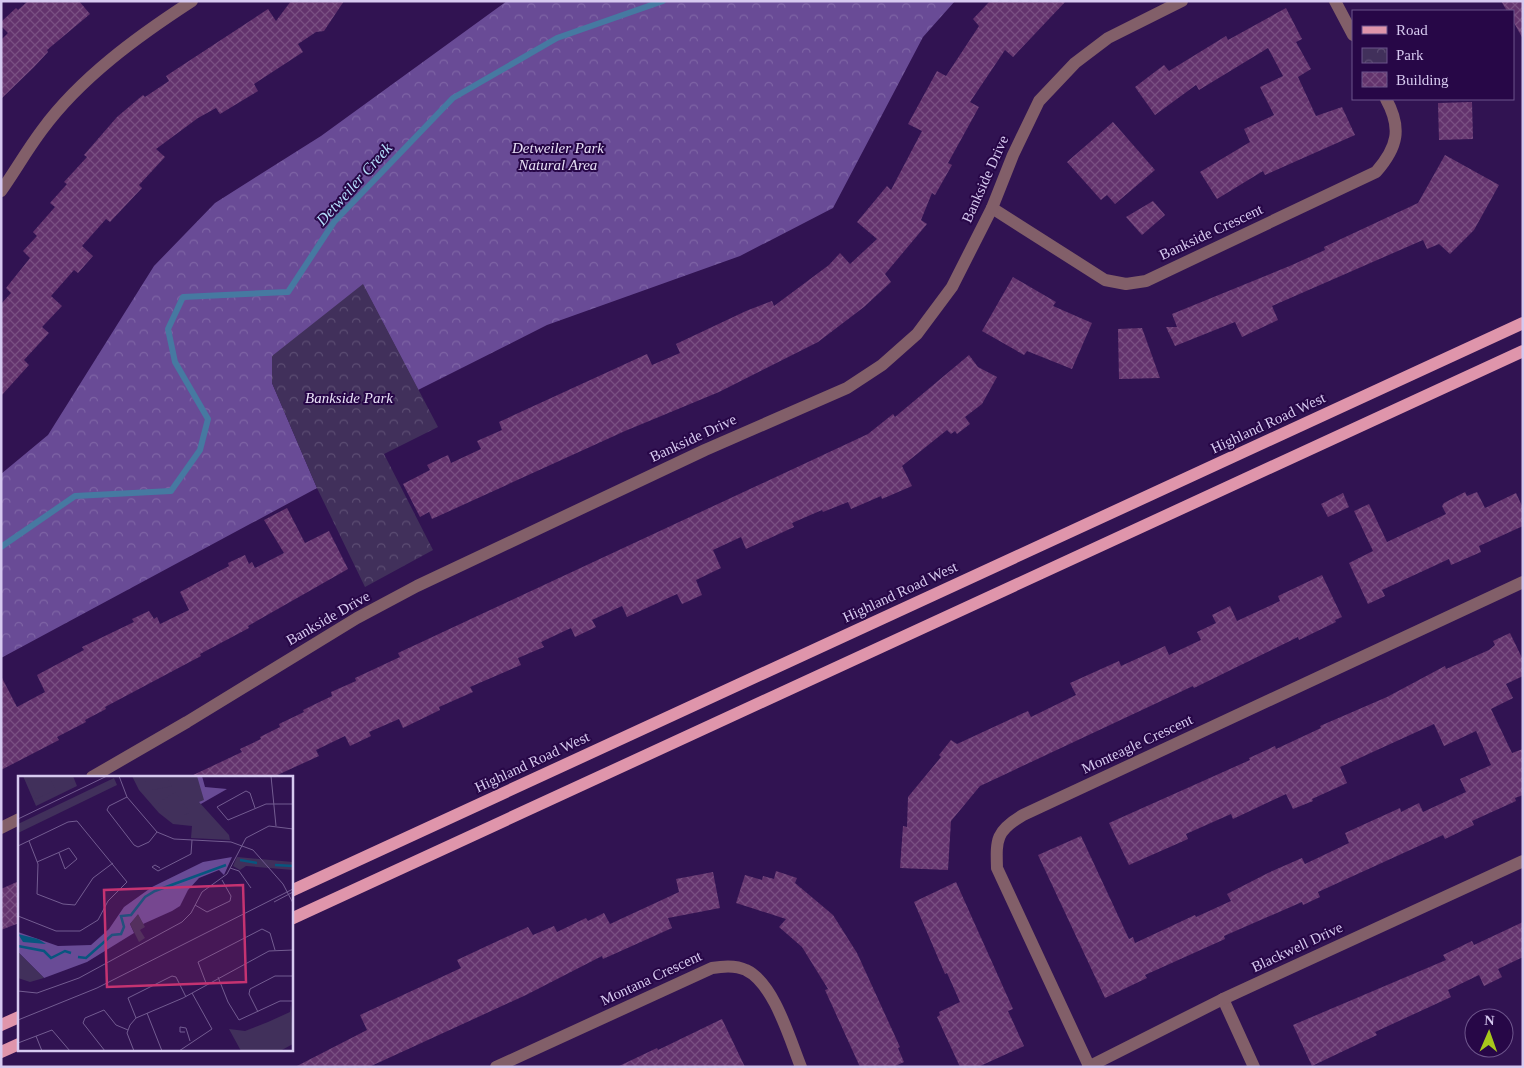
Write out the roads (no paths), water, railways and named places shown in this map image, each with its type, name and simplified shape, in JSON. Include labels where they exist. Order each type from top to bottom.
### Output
[{"type":"main road","name":"Highland Road West","points":[[292,891],[1523,323]]},
{"type":"main road","points":[[292,919],[1523,351]]},
{"type":"main road","points":[[1,1025],[18,1017]]},
{"type":"main road","points":[[1,1052],[18,1044]]},
{"type":"street","points":[[1,191],[42,130],[90,78],[168,16],[192,1]]},
{"type":"street","name":"Bankside Drive","points":[[94,776],[187,722],[357,618],[417,586],[705,450],[847,388],[882,365],[917,334],[952,287],[992,208],[1013,155],[1039,101],[1075,63],[1108,38],[1182,1]]},
{"type":"street","points":[[1335,1],[1352,33]]},
{"type":"street","name":"Bankside Crescent","points":[[992,208],[1105,280],[1126,284],[1146,281],[1376,172],[1387,159],[1396,137],[1395,121],[1386,100]]},
{"type":"street","name":"Monteagle Crescent","points":[[1088,1066],[997,868],[996,844],[1006,825],[1023,815],[1523,582]]},
{"type":"street","points":[[1,828],[18,820]]},
{"type":"street","name":"Blackwell Drive","points":[[1088,1066],[1223,999],[1523,860]]},
{"type":"street","name":"Montana Crescent","points":[[496,1067],[712,968],[729,966],[746,970],[762,982],[773,1000],[801,1067]]},
{"type":"street","points":[[1223,999],[1254,1067]]},
{"type":"waterway","name":"Detweiler Creek","points":[[1,547],[75,496],[171,491],[200,450],[208,419],[175,362],[168,329],[183,297],[288,292],[334,222],[453,98],[557,38],[663,1]]},
{"type":"park label","name":"Detweiler Park Natural Area","points":[[558,156]]},
{"type":"park label","name":"Bankside Park","points":[[349,398]]}]
